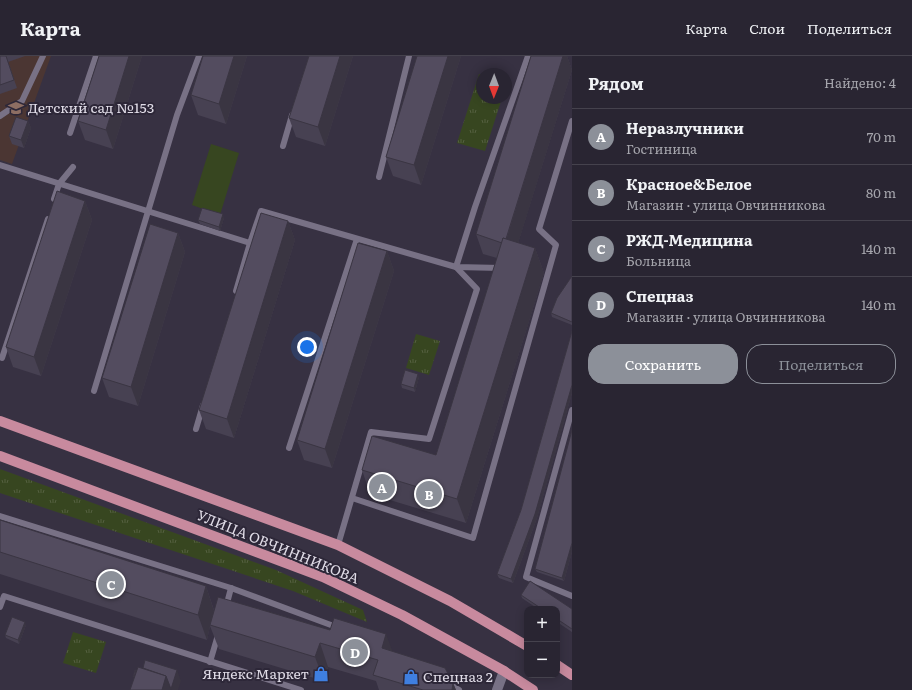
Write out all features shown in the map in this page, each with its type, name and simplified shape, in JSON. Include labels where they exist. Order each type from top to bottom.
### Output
[{"type":"main road","name":"УЛИЦА ОВЧИННИКОВА","points":[[0,421],[338,545],[450,601],[524,644]]},
{"type":"main road","name":"УЛИЦА ОВЧИННИКОВА","points":[[0,456],[323,577],[402,615],[504,671],[533,690]]},
{"type":"main road","points":[[560,667],[572,674]]},
{"type":"street","points":[[498,690],[504,671]]},
{"type":"lane","points":[[0,116],[22,101],[43,56]]},
{"type":"lane","points":[[70,133],[96,56]]},
{"type":"lane","points":[[94,391],[177,115],[199,56]]},
{"type":"lane","points":[[379,177],[409,56]]},
{"type":"lane","points":[[456,267],[475,207],[528,56]]},
{"type":"lane","points":[[283,146],[294,109]]},
{"type":"lane","points":[[352,498],[473,538],[544,279],[556,245],[539,229],[572,121]]},
{"type":"lane","points":[[0,165],[250,244]]},
{"type":"lane","points":[[52,206],[59,184],[73,167]]},
{"type":"lane","points":[[235,295],[261,212],[456,267],[510,268]]},
{"type":"lane","points":[[2,358],[49,214]]},
{"type":"lane","points":[[289,448],[357,239]]},
{"type":"lane","points":[[338,545],[371,432],[429,440],[477,289],[456,267]]},
{"type":"lane","points":[[196,429],[204,399]]},
{"type":"lane","points":[[572,410],[526,577],[571,595],[572,587]]},
{"type":"lane","points":[[0,516],[231,588],[345,631]]},
{"type":"lane","points":[[225,610],[231,588]]},
{"type":"lane","points":[[0,607],[4,596],[301,690]]},
{"type":"lane","points":[[210,662],[221,625]]},
{"type":"lane","points":[[446,682],[459,690]]},
{"type":"shaded area","name":"Детский сад №153","points":[[0,56],[51,56],[12,164],[0,160]]},
{"type":"green space","points":[[476,83],[476,104],[500,104],[485,151],[457,143]]},
{"type":"green space","points":[[211,144],[239,153],[220,215],[192,205]]},
{"type":"green space","points":[[416,334],[440,341],[429,375],[406,368]]},
{"type":"green space","points":[[0,469],[276,570],[363,610],[367,622],[293,591],[0,493]]},
{"type":"green space","points":[[73,632],[106,642],[96,673],[63,663]]},
{"type":"building","points":[[0,56],[6,56],[14,80],[0,85]]},
{"type":"building","points":[[99,56],[129,56],[106,130],[78,121]]},
{"type":"building","points":[[203,56],[234,56],[219,104],[191,95]]},
{"type":"building","points":[[309,56],[340,56],[318,127],[289,118]]},
{"type":"building","points":[[417,56],[448,56],[414,165],[386,157]]},
{"type":"building","points":[[531,56],[563,56],[506,239],[503,238],[502,243],[476,234]]},
{"type":"building","points":[[16,117],[28,121],[21,140],[9,136]]},
{"type":"building","points":[[57,191],[85,201],[34,357],[6,347]]},
{"type":"building","points":[[202,208],[223,214],[219,227],[198,220]]},
{"type":"building","points":[[261,213],[288,221],[227,419],[199,410]]},
{"type":"building","points":[[150,224],[178,233],[131,387],[102,378]]},
{"type":"building","points":[[503,238],[535,248],[457,499],[362,470],[372,436],[436,455]]},
{"type":"building","points":[[358,243],[387,251],[325,449],[297,440]]},
{"type":"building","points":[[572,276],[572,322],[551,313],[557,298]]},
{"type":"building","points":[[572,331],[572,385],[535,514],[511,579],[497,574],[521,510]]},
{"type":"building","points":[[405,370],[418,374],[414,388],[401,384]]},
{"type":"building","points":[[572,430],[572,543],[562,578],[535,569]]},
{"type":"building","points":[[0,520],[206,586],[198,615],[0,552]]},
{"type":"building","points":[[530,581],[572,609],[572,629],[560,621],[560,606],[538,606],[521,595]]},
{"type":"building","points":[[218,597],[330,630],[334,618],[386,634],[382,648],[445,668],[453,683],[452,690],[423,690],[373,675],[378,660],[320,643],[315,657],[210,625]]},
{"type":"building","points":[[12,617],[25,622],[18,640],[5,635]]},
{"type":"building","points":[[145,660],[177,670],[171,689],[166,676],[143,668]]},
{"type":"building","points":[[138,667],[166,676],[162,690],[130,690]]},
{"type":"place","name":"Детский сад №153","points":[[16,108]]},
{"type":"place","name":"Неразлучники","points":[[382,487]]},
{"type":"place","name":"Красное&Белое","points":[[429,494]]},
{"type":"place","name":"РЖД-Медицина","points":[[111,584]]},
{"type":"place","name":"Спецназ","points":[[355,652]]},
{"type":"place","name":"Яндекс Маркет","points":[[321,674]]},
{"type":"place","name":"Спецназ 2","points":[[411,677]]}]
